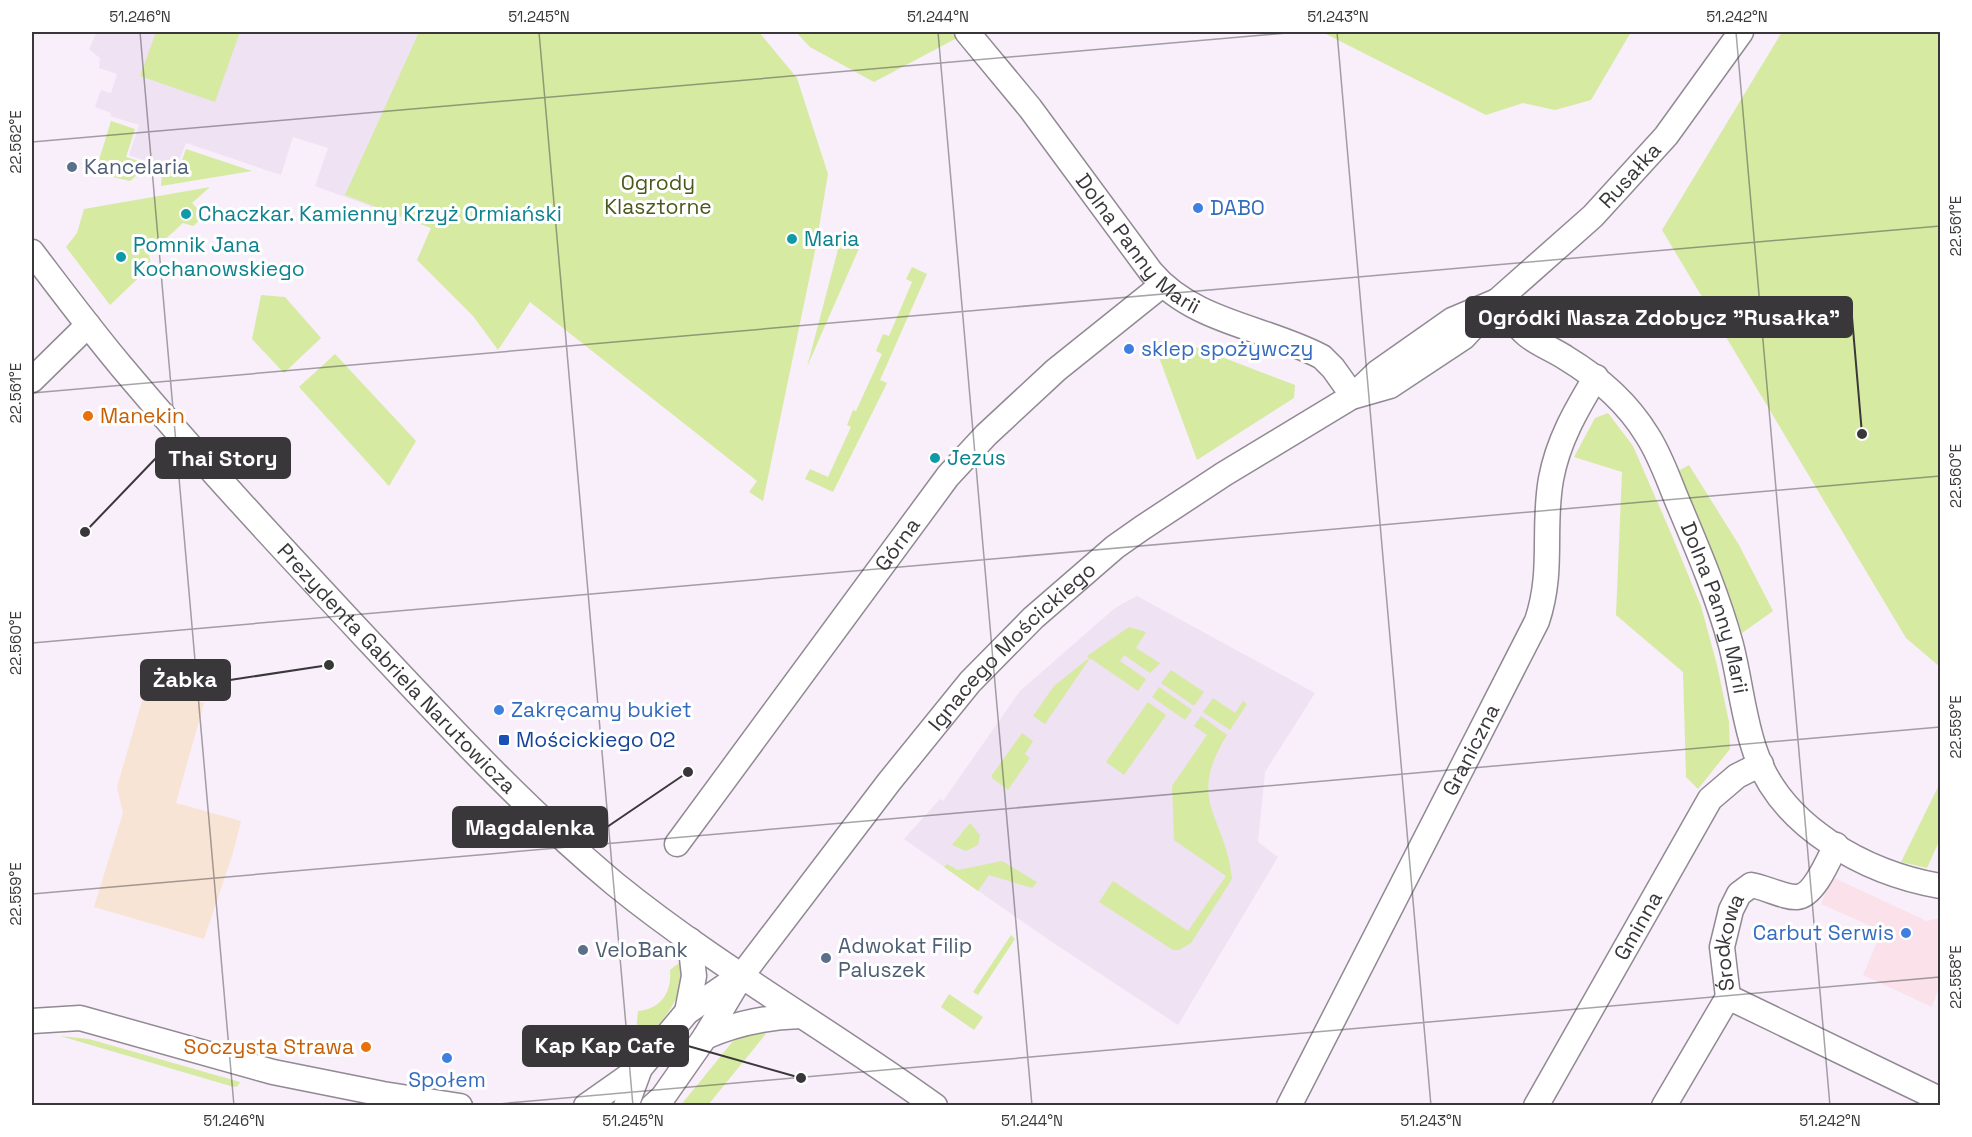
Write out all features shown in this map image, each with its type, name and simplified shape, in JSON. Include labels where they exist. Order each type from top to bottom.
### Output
[{"type":"street","name":"Dolna Panny Marii","points":[[967,32],[1030,108],[1162,285],[1186,303],[1322,357],[1353,396]]},
{"type":"street","name":"Rusałka","points":[[1497,301],[1619,190],[1666,136],[1741,32]]},
{"type":"street","name":"Prezydenta Gabriela Narutowicza","points":[[32,252],[135,382],[296,562],[459,735],[584,856],[690,940],[935,1106]]},
{"type":"street","name":"Górna","points":[[676,844],[948,476],[986,435],[1056,369],[1162,285]]},
{"type":"street","name":"Dolna Panny Marii","points":[[1497,301],[1528,336],[1596,377],[1627,406],[1648,436],[1700,555],[1730,643],[1755,752],[1788,808],[1836,845],[1886,873],[1941,886]]},
{"type":"street","points":[[1353,396],[1390,386],[1464,337],[1497,301]]},
{"type":"street","points":[[32,380],[88,325]]},
{"type":"street","name":"Graniczna","points":[[1289,1106],[1537,621],[1548,574],[1551,481],[1558,448],[1596,377]]},
{"type":"street","name":"Ignacego Mościckiego","points":[[742,975],[940,718],[970,682],[1034,618],[1107,554],[1142,528],[1224,474],[1353,396]]},
{"type":"street","name":"Gminna","points":[[1536,1106],[1710,800],[1737,776],[1761,764]]},
{"type":"street","name":"Środkowa","points":[[1664,1106],[1728,997],[1722,947],[1731,910],[1739,894],[1751,885],[1797,897],[1805,894],[1819,878],[1836,845]]},
{"type":"street","points":[[687,1012],[694,976],[690,940]]},
{"type":"street","points":[[586,1106],[640,1068],[687,1012],[742,975]]},
{"type":"street","points":[[653,1106],[663,1097],[705,1037],[742,975]]},
{"type":"street","points":[[1728,997],[1933,1092]]},
{"type":"street","points":[[705,1037],[729,1026],[775,1017],[801,1016]]},
{"type":"street","points":[[32,1021],[67,1017],[87,1020],[273,1072],[364,1091],[460,1106]]},
{"type":"street","points":[[626,1106],[640,1068]]},
{"type":"shaded area","points":[[97,32],[641,32],[431,228],[315,186],[328,148],[293,137],[281,175],[186,143],[175,171],[129,155],[139,125],[110,116],[111,113],[95,107],[101,90],[111,93],[117,74],[99,68],[100,58],[89,49]]},
{"type":"shaded area","points":[[1137,596],[1315,693],[1265,772],[1258,842],[1278,857],[1178,1025],[1049,940],[904,839],[940,799],[943,801],[1020,691],[1115,608]]},
{"type":"shaded area","points":[[146,687],[204,703],[176,803],[241,821],[233,853],[204,939],[94,907],[123,813],[117,787]]},
{"type":"shaded area","points":[[1832,877],[1927,921],[1940,918],[1940,984],[1932,1007],[1863,975],[1882,931],[1821,904]]},
{"type":"green space","points":[[156,32],[240,32],[215,102],[140,76]]},
{"type":"green space","name":"Ogrody Klasztorne","points":[[419,32],[759,32],[797,78],[828,174],[815,251],[763,501],[749,492],[757,481],[530,302],[498,350],[473,316],[417,260],[431,228],[345,195]]},
{"type":"green space","points":[[796,32],[952,32],[957,38],[874,82],[810,47]]},
{"type":"green space","points":[[1322,32],[1631,32],[1591,100],[1555,110],[1523,103],[1486,115]]},
{"type":"green space","points":[[1782,32],[1940,32],[1940,667],[1906,638],[1662,230]]},
{"type":"green space","points":[[111,121],[135,129],[126,157],[142,162],[137,175],[130,181],[95,173]]},
{"type":"green space","points":[[186,149],[252,171],[161,186],[162,169],[177,174]]},
{"type":"green space","points":[[210,187],[192,203],[204,216],[193,226],[183,223],[149,254],[151,266],[110,305],[66,247],[77,233],[84,209]]},
{"type":"green space","points":[[841,238],[860,246],[807,367]]},
{"type":"green space","points":[[912,267],[927,274],[880,380],[887,383],[833,492],[805,479],[810,469],[828,477],[851,427],[847,425],[853,410],[856,411],[882,354],[876,351],[883,334],[889,336],[912,282],[906,279]]},
{"type":"green space","points":[[261,295],[285,297],[321,338],[284,373],[252,339]]},
{"type":"green space","points":[[1153,341],[1185,343],[1295,385],[1294,398],[1197,460]]},
{"type":"green space","points":[[335,354],[416,441],[389,486],[299,387]]},
{"type":"green space","points":[[1608,413],[1633,446],[1670,531],[1701,606],[1717,665],[1729,722],[1730,749],[1698,789],[1686,777],[1683,672],[1616,615],[1622,472],[1574,457],[1595,418]]},
{"type":"green space","points":[[1689,465],[1739,545],[1773,611],[1742,633],[1725,584],[1673,474]]},
{"type":"green space","points":[[1129,627],[1146,632],[1136,648],[1160,663],[1150,673],[1124,655],[1120,661],[1146,679],[1138,691],[1090,658],[1045,724],[1033,716],[1054,686],[1089,658],[1087,656]]},
{"type":"green space","points":[[1171,670],[1204,692],[1194,706],[1161,683]]},
{"type":"green space","points":[[1159,687],[1192,710],[1185,720],[1152,697]]},
{"type":"green space","points":[[1213,698],[1235,713],[1243,701],[1247,704],[1230,730],[1203,712]]},
{"type":"green space","points":[[1148,702],[1166,715],[1124,775],[1106,762]]},
{"type":"green space","points":[[1201,716],[1227,735],[1215,758],[1209,777],[1209,793],[1228,857],[1232,879],[1191,943],[1179,950],[1173,950],[1099,902],[1113,881],[1188,931],[1226,876],[1174,840],[1172,786],[1207,735],[1194,726]]},
{"type":"green space","points":[[1022,733],[1033,741],[1025,754],[1030,758],[1008,790],[992,778],[992,775]]},
{"type":"green space","points":[[1940,783],[1940,839],[1927,868],[1901,862]]},
{"type":"green space","points":[[970,823],[980,835],[978,845],[966,851],[952,845]]},
{"type":"green space","points":[[1002,861],[1037,882],[1032,888],[989,875],[978,891],[944,867],[947,864],[958,870]]},
{"type":"green space","points":[[1011,935],[1015,939],[978,995],[973,992]]},
{"type":"green space","points":[[680,962],[682,975],[680,988],[669,1012],[634,1053],[638,1011],[646,1010],[659,1003],[667,992],[670,970]]},
{"type":"green space","points":[[949,994],[983,1017],[974,1030],[941,1007]]},
{"type":"green space","points":[[769,1030],[708,1105],[680,1106],[738,1035]]},
{"type":"green space","points":[[60,1036],[89,1039],[240,1082],[234,1087]]},
{"type":"place","name":"Kancelaria","points":[[72,167]]},
{"type":"place","name":"DABO","points":[[1198,208]]},
{"type":"place","name":"Chaczkar. Kamienny Krzyż Ormiański","points":[[186,214]]},
{"type":"place","name":"Maria","points":[[792,239]]},
{"type":"place","name":"Pomnik Jana Kochanowskiego","points":[[121,257]]},
{"type":"place","name":"sklep spożywczy","points":[[1129,349]]},
{"type":"place","name":"Manekin","points":[[88,416]]},
{"type":"place","name":"Ogródki Nasza Zdobycz \"Rusałka\"","points":[[1862,434]]},
{"type":"place","name":"Jezus","points":[[935,458]]},
{"type":"place","name":"Thai Story","points":[[85,532]]},
{"type":"place","name":"Żabka","points":[[329,665]]},
{"type":"place","name":"Zakręcamy bukiet","points":[[499,710]]},
{"type":"place","name":"Mościckiego 02","points":[[504,740]]},
{"type":"place","name":"Magdalenka","points":[[688,772]]},
{"type":"place","name":"Carbut Serwis","points":[[1906,933]]},
{"type":"place","name":"VeloBank","points":[[583,950]]},
{"type":"place","name":"Adwokat Filip Paluszek","points":[[826,958]]},
{"type":"place","name":"Soczysta Strawa","points":[[366,1047]]},
{"type":"place","name":"Społem","points":[[447,1058]]},
{"type":"place","name":"Kap Kap Cafe","points":[[801,1078]]}]
